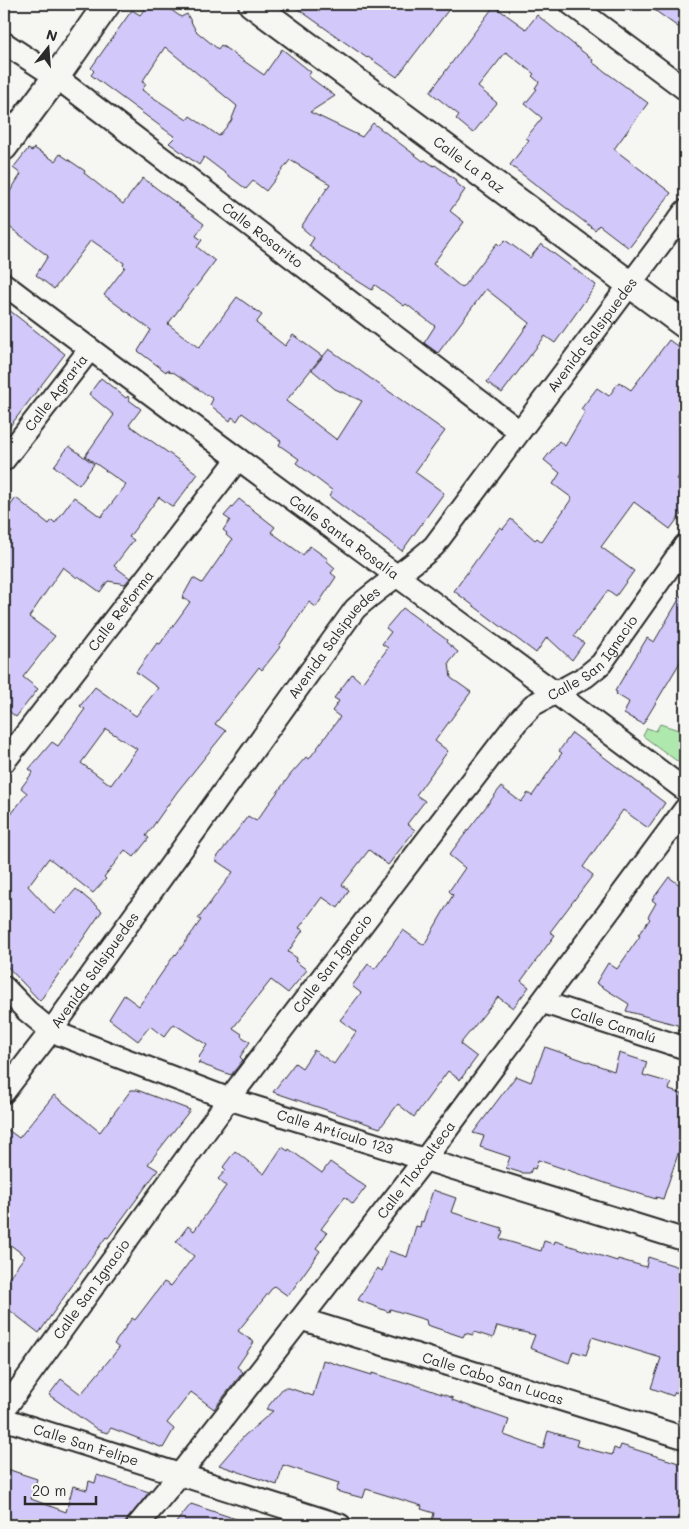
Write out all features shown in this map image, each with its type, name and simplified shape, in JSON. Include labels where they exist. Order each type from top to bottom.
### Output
[{"type":"street","points":[[4,147],[107,4]]},
{"type":"street","name":"Calle La Paz","points":[[252,4],[685,325]]},
{"type":"street","points":[[571,4],[685,90]]},
{"type":"street","name":"Calle Rosarito","points":[[4,44],[56,77],[519,431]]},
{"type":"street","name":"Avenida Salsipuedes","points":[[4,1092],[51,1031],[355,609],[434,546],[685,211]]},
{"type":"street","name":"Calle Santa Rosalía","points":[[4,284],[395,576],[556,692],[685,790]]},
{"type":"street","name":"Calle Agraria","points":[[4,460],[90,350]]},
{"type":"street","name":"Calle Reforma","points":[[4,762],[238,459]]},
{"type":"street","name":"Calle San Ignacio","points":[[4,1410],[229,1099],[517,722],[534,705],[585,677],[601,664],[685,545]]},
{"type":"street","name":"Calle Tlaxcalteca","points":[[138,1525],[180,1474],[425,1159],[685,809]]},
{"type":"street","name":"Calle Artículo 123","points":[[4,987],[27,1011],[51,1031],[229,1099],[685,1240]]},
{"type":"street","name":"Calle Camalú","points":[[542,1002],[685,1048]]},
{"type":"street","name":"Calle Cabo San Lucas","points":[[301,1319],[685,1438]]},
{"type":"street","name":"Calle San Felipe","points":[[4,1419],[340,1525]]},
{"type":"green space","points":[[660,724],[685,732],[685,767],[643,736],[647,728],[656,731]]},
{"type":"building","points":[[149,4],[163,4],[181,17],[187,14],[196,31],[218,49],[221,45],[264,75],[282,49],[311,72],[308,76],[335,96],[310,112],[362,137],[373,123],[423,161],[425,160],[435,165],[456,180],[455,182],[465,190],[450,211],[464,222],[433,264],[462,288],[497,243],[500,246],[505,240],[530,258],[541,244],[596,285],[555,343],[545,336],[502,393],[487,382],[529,323],[486,289],[438,353],[424,343],[435,326],[406,304],[404,306],[375,285],[372,290],[342,271],[309,246],[314,238],[301,227],[330,184],[290,160],[266,191],[253,181],[246,189],[204,157],[199,165],[169,143],[175,137],[91,75],[94,71],[91,68],[132,10],[140,15]],"holes":[[[165,47],[237,106],[231,121],[219,136],[190,116],[187,120],[142,90],[146,84],[142,82]]]},
{"type":"building","points":[[291,4],[357,4],[366,10],[370,4],[453,4],[397,77]]},
{"type":"building","points":[[646,4],[685,4],[685,32]]},
{"type":"building","points":[[494,6],[526,29],[537,15],[593,60],[592,62],[648,103],[614,149],[671,193],[629,248],[599,225],[595,230],[510,165],[529,140],[526,138],[542,118],[525,104],[537,89],[535,88],[539,82],[532,76],[534,74],[506,52],[478,87],[497,103],[473,133],[456,119],[459,115],[430,92]]},
{"type":"building","points":[[34,148],[55,161],[60,154],[85,171],[84,173],[123,204],[143,178],[204,224],[196,236],[202,240],[197,247],[215,261],[168,324],[199,348],[237,297],[262,315],[256,323],[285,346],[293,335],[322,356],[286,401],[337,440],[362,401],[335,389],[312,370],[329,349],[445,431],[415,472],[444,493],[402,551],[329,496],[333,491],[296,463],[299,459],[279,445],[281,441],[242,413],[237,421],[232,417],[230,421],[210,405],[213,399],[173,372],[167,370],[166,372],[138,351],[151,330],[104,295],[125,267],[124,263],[91,240],[54,289],[36,275],[48,256],[4,223],[4,201],[21,174],[13,168],[28,149],[32,151]]},
{"type":"building","points":[[4,306],[65,354],[4,434]]},
{"type":"building","points":[[669,340],[685,352],[685,467],[677,479],[685,485],[685,509],[670,529],[634,502],[601,547],[634,571],[616,596],[608,590],[574,636],[584,643],[572,660],[547,637],[536,653],[454,591],[500,527],[503,529],[511,519],[535,540],[537,538],[542,542],[572,498],[553,484],[560,473],[544,460],[559,441],[565,446],[585,412],[581,409],[597,388],[609,396],[619,382],[631,390]]},
{"type":"building","points":[[101,378],[126,398],[128,396],[129,400],[141,409],[129,425],[198,474],[173,507],[159,497],[129,537],[134,540],[114,566],[130,578],[125,584],[108,581],[100,592],[63,567],[29,617],[55,636],[23,677],[38,689],[16,717],[4,707],[4,544],[12,532],[4,526],[4,514],[16,498],[49,524],[52,520],[55,523],[74,497],[101,517],[126,485],[85,456],[114,415],[89,394]]},
{"type":"building","points":[[69,446],[94,464],[79,485],[54,466]]},
{"type":"building","points":[[239,499],[275,527],[271,532],[303,555],[310,546],[328,559],[327,561],[335,568],[331,573],[336,577],[316,607],[309,602],[280,647],[262,670],[259,667],[215,724],[226,731],[177,792],[146,836],[149,838],[134,857],[125,850],[104,877],[106,879],[93,893],[49,858],[28,886],[54,914],[76,889],[102,911],[40,1001],[4,963],[4,824],[27,793],[21,788],[33,772],[29,769],[52,742],[58,746],[85,709],[80,706],[95,687],[136,716],[158,688],[136,672],[157,643],[160,644],[190,602],[182,598],[193,578],[202,583],[232,540],[223,530],[230,520],[224,516]],"holes":[[[106,729],[137,749],[111,785],[81,763]]]},
{"type":"building","points":[[685,589],[685,654],[643,724],[624,714],[629,702],[616,694],[617,692],[615,691],[647,638],[654,642]]},
{"type":"building","points":[[403,608],[447,640],[446,642],[458,652],[449,663],[451,678],[471,692],[435,741],[448,751],[416,795],[425,801],[407,824],[415,830],[388,865],[369,850],[342,885],[349,890],[338,908],[322,897],[299,928],[303,930],[288,952],[297,958],[295,961],[307,970],[288,993],[271,980],[233,1028],[250,1042],[240,1057],[243,1060],[231,1075],[198,1063],[201,1059],[199,1057],[207,1045],[174,1024],[164,1037],[150,1026],[138,1041],[109,1019],[124,995],[139,1006],[176,955],[201,920],[198,919],[233,872],[215,860],[248,816],[256,821],[291,774],[306,757],[309,759],[340,717],[332,711],[339,701],[334,698],[352,674],[362,683],[388,648],[382,644],[391,632],[386,628]]},
{"type":"building","points":[[572,733],[665,803],[648,828],[623,810],[583,867],[593,875],[550,932],[555,935],[521,981],[529,987],[513,1008],[498,997],[460,1044],[477,1057],[460,1080],[448,1071],[414,1117],[398,1104],[380,1128],[273,1092],[295,1063],[302,1068],[314,1050],[334,1064],[356,1032],[340,1020],[361,993],[352,986],[368,964],[375,969],[403,930],[424,945],[453,895],[449,891],[465,868],[449,855],[501,787],[521,802],[528,793],[532,796],[562,753],[559,751]]},
{"type":"building","points":[[669,877],[685,889],[685,1027],[626,1011],[629,1004],[596,983],[608,963],[617,969],[640,936],[638,935],[650,919],[648,917],[656,903],[652,900]]},
{"type":"building","points":[[545,1047],[614,1071],[619,1053],[647,1062],[643,1075],[671,1083],[669,1090],[685,1095],[685,1149],[680,1148],[663,1199],[656,1197],[656,1199],[538,1160],[535,1169],[532,1168],[530,1173],[522,1173],[506,1168],[510,1157],[480,1147],[484,1136],[473,1133],[516,1076],[531,1082]]},
{"type":"building","points":[[131,1090],[137,1090],[190,1110],[148,1164],[158,1170],[108,1238],[106,1237],[39,1333],[4,1306],[4,1284],[25,1256],[4,1240],[4,1127],[19,1138],[54,1095],[100,1132]]},
{"type":"building","points":[[282,1147],[288,1151],[289,1149],[322,1173],[330,1162],[366,1187],[353,1204],[345,1197],[321,1229],[327,1233],[316,1248],[320,1251],[288,1296],[274,1286],[238,1331],[254,1342],[237,1367],[243,1372],[214,1409],[191,1392],[167,1423],[174,1429],[163,1448],[111,1428],[107,1433],[98,1430],[49,1395],[61,1379],[81,1394],[119,1348],[114,1344],[132,1318],[135,1320],[164,1282],[171,1286],[194,1256],[176,1242],[188,1226],[194,1231],[226,1186],[218,1179],[226,1170],[223,1167],[235,1151],[264,1174]]},
{"type":"building","points":[[433,1190],[456,1198],[451,1212],[502,1228],[501,1230],[503,1231],[500,1239],[541,1251],[544,1241],[554,1244],[555,1241],[617,1261],[618,1259],[646,1267],[648,1257],[685,1269],[685,1395],[675,1392],[673,1396],[651,1388],[661,1358],[592,1337],[586,1355],[573,1351],[569,1363],[530,1348],[535,1335],[497,1326],[493,1338],[474,1332],[473,1335],[465,1333],[463,1337],[427,1325],[426,1320],[390,1309],[389,1312],[358,1300],[377,1268],[382,1271],[389,1251],[407,1257],[416,1226],[420,1227],[421,1221],[423,1222]]},
{"type":"building","points":[[323,1360],[372,1375],[372,1373],[407,1384],[407,1382],[509,1420],[504,1435],[543,1449],[548,1431],[578,1440],[576,1446],[612,1455],[614,1448],[619,1450],[621,1445],[685,1465],[685,1525],[448,1525],[432,1521],[434,1513],[421,1509],[422,1506],[366,1489],[363,1498],[336,1491],[339,1483],[283,1465],[277,1485],[219,1465],[244,1436],[273,1411],[266,1409],[283,1388],[289,1388],[313,1396]]},
{"type":"building","points":[[10,1470],[37,1479],[31,1499],[66,1512],[73,1486],[87,1490],[89,1481],[95,1483],[97,1475],[149,1492],[123,1525],[4,1525],[4,1489]]},
{"type":"building","points":[[191,1504],[245,1522],[244,1525],[174,1525]]}]
